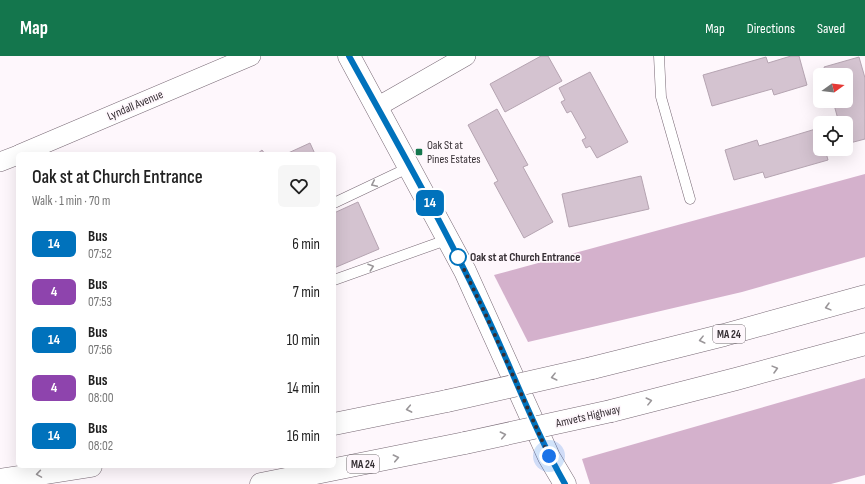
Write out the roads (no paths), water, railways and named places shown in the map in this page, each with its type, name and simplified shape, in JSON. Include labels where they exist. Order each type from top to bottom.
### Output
[{"type":"main road","points":[[349,56],[449,239],[485,313],[549,456],[565,484]]},
{"type":"main road","name":"MA 24","points":[[336,424],[447,401],[592,368],[724,335],[865,296]]},
{"type":"main road","name":"Amvets Highway","points":[[261,484],[465,443],[611,411],[736,380],[865,344]]},
{"type":"main road","points":[[549,456],[557,484]]},
{"type":"main road","points":[[0,480],[78,468]]},
{"type":"street","name":"Lyndall Avenue","points":[[24,152],[251,56]]},
{"type":"street","points":[[377,107],[466,56]]},
{"type":"street","name":"Lyndall Avenue","points":[[0,162],[16,155]]},
{"type":"lane","points":[[659,56],[661,97],[690,199]]},
{"type":"lane","points":[[336,202],[410,167]]},
{"type":"lane","points":[[336,279],[449,239]]},
{"type":"place","name":"Oak St at Pines Estates","points":[[419,152]]},
{"type":"place","name":"Oak st at Church Entrance","points":[[458,257]]}]
